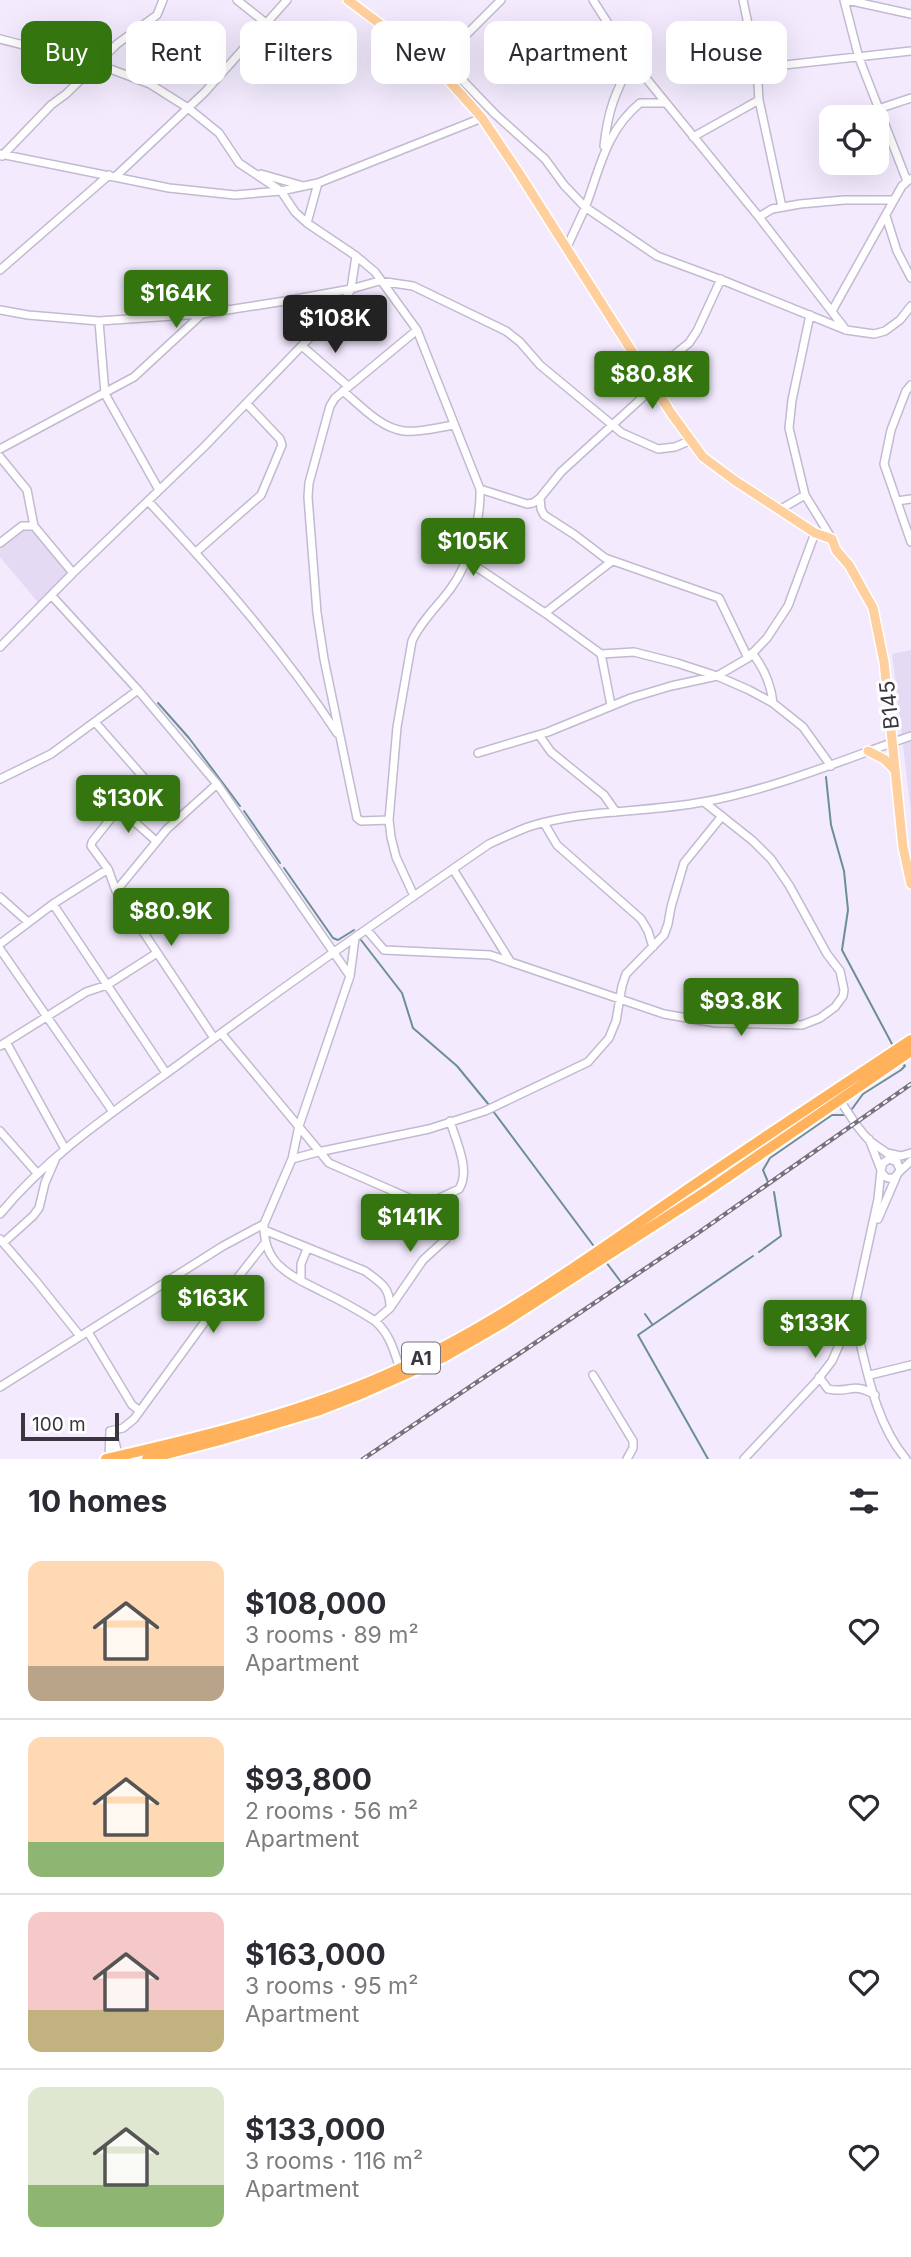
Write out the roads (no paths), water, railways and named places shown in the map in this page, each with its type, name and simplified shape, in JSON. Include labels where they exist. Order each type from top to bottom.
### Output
[{"type":"highway","name":"A1","points":[[147,1459],[317,1411],[444,1357],[501,1324],[707,1191],[911,1040]]},
{"type":"highway","name":"A1","points":[[112,1458],[243,1426],[314,1404],[400,1369],[499,1317],[836,1095],[911,1051]]},
{"type":"main road","points":[[348,0],[379,21]]},
{"type":"main road","points":[[456,84],[482,118],[689,441],[709,463],[815,533],[832,539]]},
{"type":"main road","name":"B145","points":[[832,539],[836,550],[849,565],[873,608],[893,742],[903,847],[911,884]]},
{"type":"main road","points":[[868,751],[884,759],[895,770]]},
{"type":"street","points":[[112,49],[158,15],[163,0]]},
{"type":"street","points":[[237,0],[263,21]]},
{"type":"street","points":[[270,21],[287,0]]},
{"type":"street","points":[[470,30],[500,0]]},
{"type":"street","points":[[593,0],[606,21]]},
{"type":"street","points":[[743,0],[747,21]]},
{"type":"street","points":[[877,105],[859,58],[845,0],[911,14]]},
{"type":"street","points":[[0,39],[21,44]]},
{"type":"street","points":[[787,65],[911,51]]},
{"type":"street","points":[[0,270],[205,93],[240,54]]},
{"type":"street","points":[[112,70],[150,84],[188,108],[219,133],[239,163],[281,191],[295,212],[307,223],[375,272],[417,330],[481,489],[478,516],[466,560],[452,587],[416,632],[412,641],[397,727],[389,820],[396,857],[414,896]]},
{"type":"street","points":[[1,155],[51,105],[76,84]]},
{"type":"street","points":[[463,84],[545,159],[585,207],[657,256],[846,330],[874,334],[885,331],[900,320],[911,306]]},
{"type":"street","points":[[566,247],[585,207],[604,150],[608,114],[619,84]]},
{"type":"street","points":[[651,84],[759,217],[846,330]]},
{"type":"street","points":[[758,84],[782,207]]},
{"type":"street","points":[[889,105],[911,98]]},
{"type":"street","points":[[692,137],[759,100]]},
{"type":"street","points":[[604,150],[639,103],[666,103]]},
{"type":"street","points":[[1,155],[202,193],[236,195],[281,191],[318,183],[482,118]]},
{"type":"street","points":[[832,311],[894,200],[909,180],[889,134]]},
{"type":"street","points":[[257,173],[304,186]]},
{"type":"street","points":[[307,223],[318,183]]},
{"type":"street","points":[[759,217],[772,209],[782,207],[844,200],[894,200]]},
{"type":"street","points":[[886,216],[897,251],[911,278]]},
{"type":"street","points":[[0,647],[247,404],[344,302],[351,289],[356,256]]},
{"type":"street","points":[[648,376],[689,343],[721,279]]},
{"type":"street","points":[[0,310],[99,321],[202,314],[351,289],[379,281],[414,286],[506,331],[520,342],[540,365],[622,432],[658,449],[675,447],[689,441]]},
{"type":"street","points":[[0,449],[105,394],[141,371],[202,314]]},
{"type":"street","points":[[810,315],[789,420],[790,432],[805,495],[832,539]]},
{"type":"street","points":[[99,321],[105,394],[159,490]]},
{"type":"street","points":[[389,820],[361,821],[357,818],[324,659],[317,613],[308,497],[309,483],[330,406],[345,388],[417,330]]},
{"type":"street","points":[[302,346],[380,422],[406,431],[454,425]]},
{"type":"street","points":[[911,385],[895,420],[884,457],[885,472],[911,542]]},
{"type":"street","points":[[481,489],[527,504],[533,503],[561,472],[655,386]]},
{"type":"street","points":[[196,552],[261,495],[282,445],[281,439],[247,404]]},
{"type":"street","points":[[0,457],[27,490],[34,526],[73,573]]},
{"type":"street","points":[[781,509],[805,495]]},
{"type":"street","points":[[540,498],[544,515],[612,561],[719,598],[750,656],[759,661],[771,688],[773,703]]},
{"type":"street","points":[[897,501],[911,499]]},
{"type":"street","points":[[148,501],[196,552],[278,649],[340,736]]},
{"type":"street","points":[[0,543],[22,526],[34,526]]},
{"type":"street","points":[[478,753],[539,735],[611,705],[671,685],[717,676],[750,656],[767,638],[788,606],[815,533]]},
{"type":"street","points":[[466,560],[601,654],[641,653],[717,676],[773,703],[803,727],[831,766]]},
{"type":"street","points":[[545,613],[612,561]]},
{"type":"street","points":[[52,596],[138,690],[216,784],[350,976]]},
{"type":"street","points":[[601,654],[611,705]]},
{"type":"street","points":[[0,779],[51,754],[138,690]]},
{"type":"street","points":[[95,722],[179,818]]},
{"type":"street","points":[[539,735],[551,752],[604,795],[616,812]]},
{"type":"street","points":[[0,1214],[37,1173],[113,1112],[217,1035],[489,844],[530,827],[566,818],[705,802],[745,792],[831,766],[911,736]]},
{"type":"street","points":[[143,778],[91,846],[108,869],[116,891],[217,1035],[299,1126],[318,1152],[329,1163],[425,1206],[447,1229],[446,1239],[423,1260],[390,1308],[375,1321]]},
{"type":"street","points":[[116,891],[156,841],[216,784]]},
{"type":"street","points":[[367,930],[383,950],[482,954],[510,961],[664,1014],[716,1023],[780,1026],[802,1026],[820,1018],[835,1007],[843,996],[840,971],[814,932],[789,885],[764,850],[705,802]]},
{"type":"street","points":[[120,808],[156,841]]},
{"type":"street","points":[[292,1159],[429,1129],[485,1111],[587,1062],[609,1038],[616,1021],[626,974],[664,935],[684,863],[722,816]]},
{"type":"street","points":[[544,823],[556,845],[641,919],[653,947]]},
{"type":"street","points":[[108,869],[28,922],[0,947],[113,1112]]},
{"type":"street","points":[[453,869],[510,961]]},
{"type":"street","points":[[0,897],[28,922]]},
{"type":"street","points":[[53,904],[166,1073]]},
{"type":"street","points":[[355,938],[350,976],[299,1126],[292,1159],[264,1227],[265,1243],[277,1264],[301,1281],[383,1328],[400,1369]]},
{"type":"street","points":[[65,1149],[3,1044],[86,992],[107,985],[158,953]]},
{"type":"street","points":[[746,1458],[832,1362],[853,1314],[882,1207],[899,1173],[897,1162],[869,1139],[836,1095]]},
{"type":"street","points":[[425,1206],[463,1185],[463,1168],[450,1121]]},
{"type":"street","points":[[0,1131],[37,1173]]},
{"type":"street","points":[[869,1139],[886,1178],[892,1178],[911,1161]]},
{"type":"street","points":[[887,1153],[901,1156],[911,1153]]},
{"type":"street","points":[[57,1156],[45,1183],[39,1208],[33,1216],[1,1241],[80,1336]]},
{"type":"street","points":[[869,1249],[881,1170],[884,1161],[889,1159],[897,1162]]},
{"type":"street","points":[[264,1227],[307,1249],[365,1271],[388,1290],[390,1308]]},
{"type":"street","points":[[0,1387],[223,1246],[264,1227]]},
{"type":"street","points":[[112,1458],[110,1431],[129,1424],[140,1412],[265,1243]]},
{"type":"street","points":[[301,1281],[301,1264],[307,1249]]},
{"type":"street","points":[[853,1314],[881,1419],[906,1459]]},
{"type":"street","points":[[88,1332],[132,1405],[140,1412]]},
{"type":"street","points":[[870,1375],[911,1365]]},
{"type":"street","points":[[593,1375],[633,1441],[633,1448],[627,1459]]},
{"type":"street","points":[[819,1377],[828,1389],[837,1391],[853,1387],[863,1388],[875,1395]]},
{"type":"waterway","points":[[158,703],[189,738],[240,806]]},
{"type":"waterway","points":[[826,777],[831,825],[844,871],[848,910],[842,950],[892,1044]]},
{"type":"waterway","points":[[244,811],[280,863]]},
{"type":"waterway","points":[[284,868],[333,938],[338,940],[354,930]]},
{"type":"waterway","points":[[361,940],[402,993],[413,1028],[457,1066],[489,1105]]},
{"type":"waterway","points":[[852,1109],[863,1094],[901,1070],[905,1066],[903,1064]]},
{"type":"waterway","points":[[493,1111],[593,1245]]},
{"type":"waterway","points":[[768,1182],[763,1170],[770,1158],[832,1115],[845,1115]]},
{"type":"waterway","points":[[759,1252],[781,1236],[774,1192]]},
{"type":"waterway","points":[[708,1459],[638,1335],[753,1256]]},
{"type":"waterway","points":[[606,1262],[621,1282]]},
{"type":"waterway","points":[[645,1314],[652,1324]]},
{"type":"railway","points":[[363,1459],[698,1233],[911,1084]]}]
